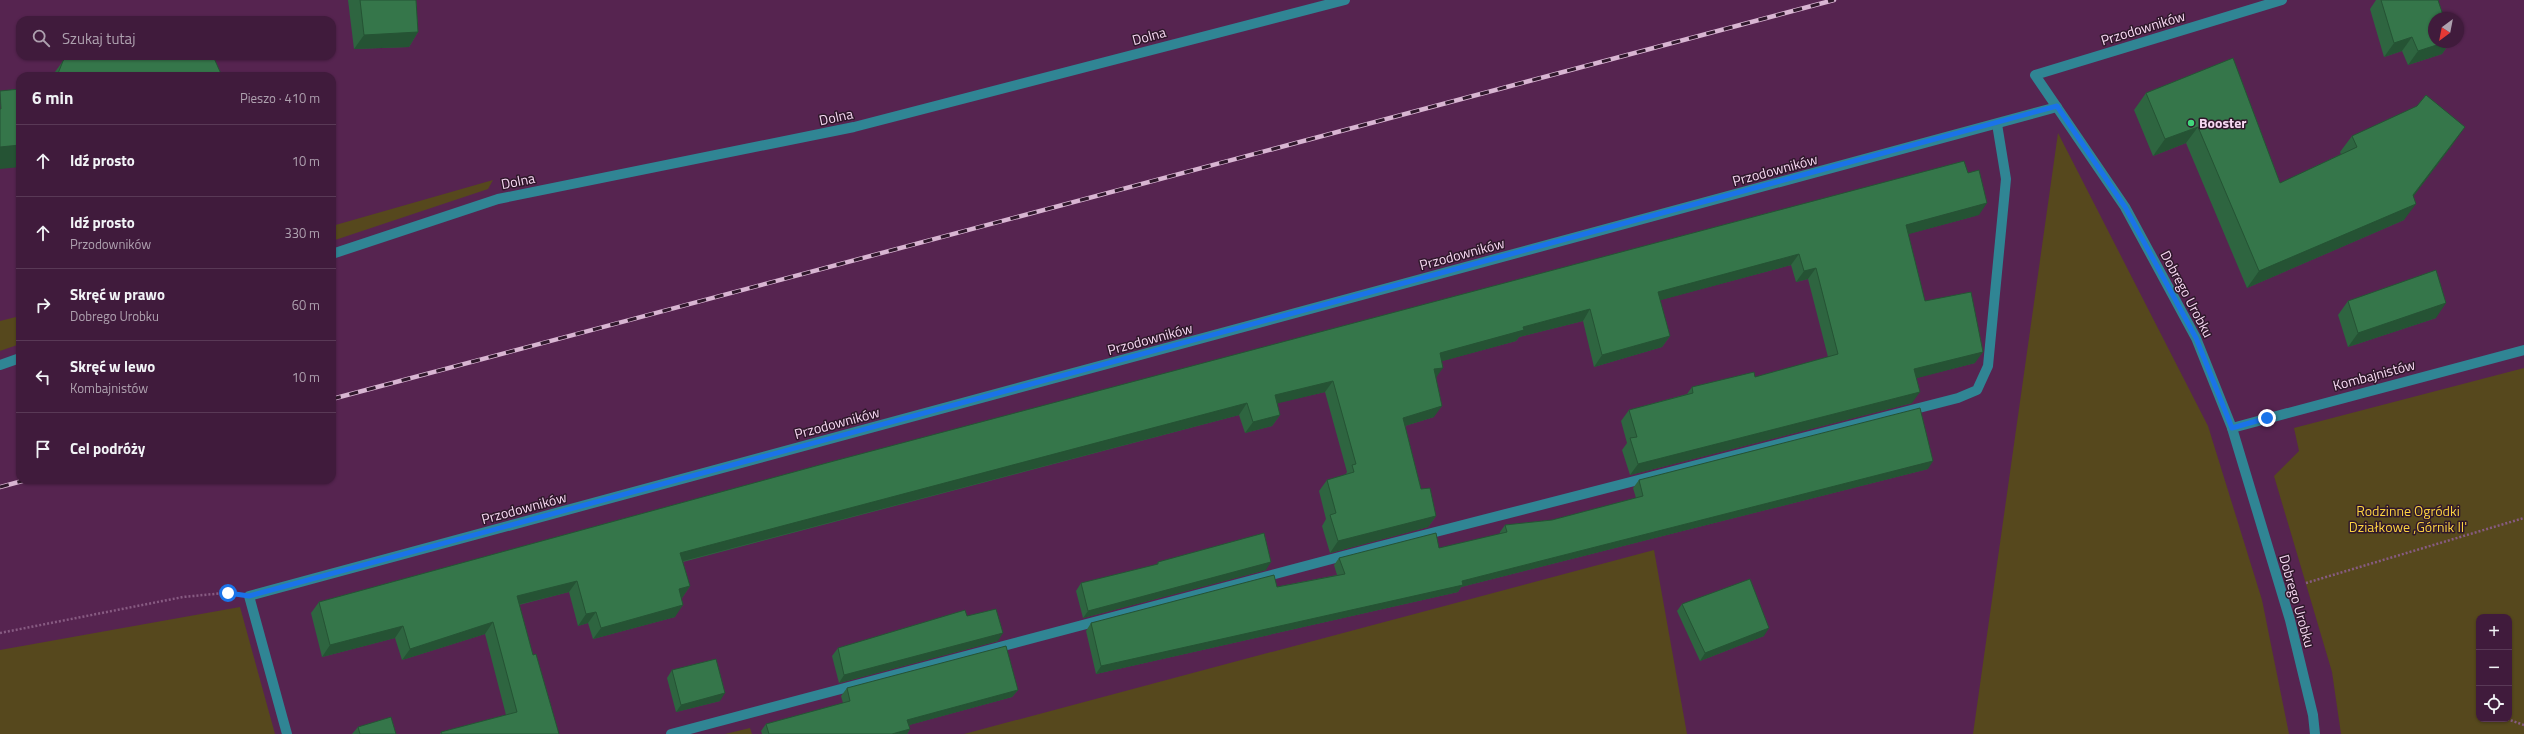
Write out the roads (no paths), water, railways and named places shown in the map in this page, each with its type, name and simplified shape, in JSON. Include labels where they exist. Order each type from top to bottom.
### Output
[{"type":"street","name":"Dolna","points":[[336,253],[498,199],[854,127],[1345,0]]},
{"type":"street","name":"Przodowników","points":[[2035,76],[2282,0]]},
{"type":"street","name":"Dobrego Urobku","points":[[2035,76],[2125,207],[2192,331],[2232,428],[2281,590],[2309,700],[2315,734]]},
{"type":"street","name":"Przodowników","points":[[286,734],[249,596],[1997,124],[2057,106]]},
{"type":"street","points":[[671,734],[1370,549],[1958,398],[1977,390],[1988,366],[2006,179],[1997,124]]},
{"type":"street","name":"Kombajnistów","points":[[2232,428],[2524,350]]},
{"type":"street","points":[[0,365],[16,359]]},
{"type":"railway","points":[[336,398],[1834,0]]},
{"type":"railway","points":[[0,487],[16,483]]},
{"type":"place","name":"Booster","points":[[2191,123]]},
{"type":"park label","name":"Rodzinne Ogródki Działkowe ,Górnik II'","points":[[2408,520]]}]
